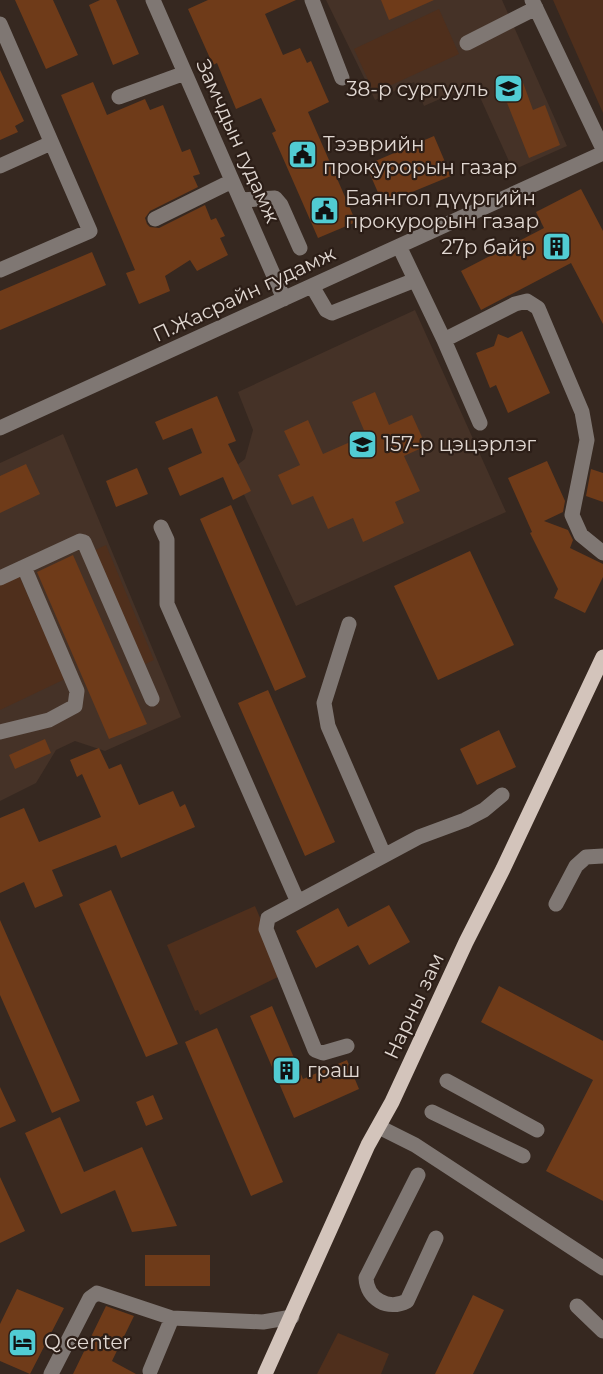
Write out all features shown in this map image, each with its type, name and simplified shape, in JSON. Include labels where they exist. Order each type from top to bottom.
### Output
[{"type":"main road","name":"Нарны зам","points":[[266,1374],[368,1145],[392,1102],[603,657]]},
{"type":"street","name":"Замчдын гудамж","points":[[153,0],[284,298]]},
{"type":"street","points":[[312,0],[342,78]]},
{"type":"street","points":[[467,43],[534,4],[603,151]]},
{"type":"street","points":[[0,24],[90,231],[0,270]]},
{"type":"street","points":[[119,97],[185,74]]},
{"type":"street","points":[[0,166],[51,143]]},
{"type":"street","name":"П.Жасрайн гудамж","points":[[0,428],[603,151]]},
{"type":"street","points":[[155,219],[232,181]]},
{"type":"street","points":[[241,200],[275,198],[281,205],[300,248]]},
{"type":"street","points":[[399,246],[444,340],[480,423]]},
{"type":"street","points":[[312,286],[326,310],[332,313],[415,280]]},
{"type":"street","points":[[444,340],[515,304],[527,301],[538,308],[582,412],[587,440],[572,515],[581,535],[603,554]]},
{"type":"street","points":[[161,527],[167,540],[167,604],[297,900]]},
{"type":"street","points":[[0,578],[80,541],[84,542],[152,699]]},
{"type":"street","points":[[0,732],[49,720],[75,706],[77,691],[24,567]]},
{"type":"street","points":[[349,624],[324,704],[327,726],[384,855]]},
{"type":"street","points":[[347,1046],[323,1053],[315,1050],[266,929],[268,918],[297,900],[418,837],[465,820],[484,810],[502,795]]},
{"type":"street","points":[[556,904],[576,866],[586,857],[603,856]]},
{"type":"street","points":[[447,1081],[537,1130]]},
{"type":"street","points":[[432,1112],[523,1156]]},
{"type":"street","points":[[379,1127],[415,1145],[603,1268]]},
{"type":"street","points":[[418,1175],[366,1278],[366,1288],[374,1299],[391,1305],[407,1301],[436,1238]]},
{"type":"street","points":[[51,1374],[90,1298],[97,1293],[172,1318],[263,1322],[292,1317]]},
{"type":"street","points":[[577,1306],[603,1331]]},
{"type":"street","points":[[150,1371],[172,1318]]},
{"type":"shaded area","name":"38-р сургууль","points":[[326,0],[502,0],[567,146],[513,170],[474,84],[424,106],[414,82],[375,100]]},
{"type":"shaded area","points":[[553,0],[603,0],[603,113]]},
{"type":"shaded area","points":[[439,9],[459,54],[374,93],[354,49]]},
{"type":"shaded area","name":"157-р цэцэрлэг","points":[[415,310],[506,512],[296,606],[232,469],[245,459],[253,430],[238,392]]},
{"type":"shaded area","points":[[63,434],[181,717],[105,751],[75,741],[56,750],[36,783],[0,801],[0,463]]},
{"type":"shaded area","points":[[106,545],[154,660],[141,666],[91,552]]},
{"type":"shaded area","points":[[16,569],[65,679],[0,710],[0,576]]},
{"type":"shaded area","points":[[255,906],[284,974],[200,1015],[198,1010],[195,1011],[167,945]]},
{"type":"shaded area","points":[[338,1333],[389,1354],[381,1374],[317,1374]]},
{"type":"building","points":[[15,0],[53,0],[78,55],[46,69]]},
{"type":"building","points":[[100,0],[116,0],[139,54],[113,65],[89,5]]},
{"type":"building","points":[[208,0],[296,0],[265,14],[283,55],[300,48],[307,63],[311,61],[329,102],[308,112],[356,222],[318,238],[272,133],[276,131],[261,98],[236,109],[217,63],[213,65],[188,9]]},
{"type":"building","points":[[381,0],[434,0],[389,20]]},
{"type":"building","points":[[0,70],[24,121],[15,126],[18,132],[0,140]]},
{"type":"building","points":[[521,77],[533,110],[545,105],[560,145],[529,158],[500,85]]},
{"type":"building","points":[[93,82],[107,115],[145,99],[150,110],[163,105],[182,152],[190,149],[200,174],[193,176],[198,187],[150,211],[145,218],[147,224],[150,227],[159,228],[205,205],[211,220],[216,218],[225,236],[220,238],[228,255],[197,271],[190,260],[165,276],[170,291],[139,304],[126,273],[135,270],[61,95]]},
{"type":"building","points":[[434,136],[451,176],[383,204],[366,165]]},
{"type":"building","name":"27р байр","points":[[581,189],[603,231],[603,324],[571,263],[481,310],[461,271],[544,228],[536,212]]},
{"type":"building","points":[[92,252],[106,285],[0,330],[0,291]]},
{"type":"building","points":[[522,331],[550,393],[508,413],[496,385],[490,388],[476,353],[494,346],[498,334],[508,338]]},
{"type":"building","points":[[375,392],[389,425],[412,415],[426,446],[404,456],[420,491],[395,502],[404,523],[363,542],[353,518],[328,529],[313,496],[292,505],[278,475],[300,465],[284,431],[308,420],[323,454],[366,435],[352,402]]},
{"type":"building","points":[[217,396],[236,441],[228,444],[251,491],[233,500],[223,477],[180,496],[168,468],[202,453],[192,428],[163,440],[155,422]]},
{"type":"building","points":[[547,461],[565,501],[563,512],[544,521],[568,530],[573,540],[570,548],[603,564],[603,577],[585,613],[554,598],[558,589],[530,533],[532,532],[508,478]]},
{"type":"building","points":[[26,464],[40,494],[0,513],[0,476]]},
{"type":"building","points":[[137,468],[148,494],[116,507],[106,481]]},
{"type":"building","points":[[591,469],[603,473],[603,502],[586,496]]},
{"type":"building","points":[[231,505],[306,677],[275,691],[200,519]]},
{"type":"building","points":[[470,551],[514,645],[438,680],[394,586]]},
{"type":"building","points":[[73,555],[147,724],[109,739],[37,572]]},
{"type":"building","points":[[268,690],[335,842],[305,856],[238,703]]},
{"type":"building","points":[[499,730],[516,767],[477,785],[460,749]]},
{"type":"building","points":[[45,739],[51,753],[15,769],[9,755]]},
{"type":"building","points":[[99,748],[109,769],[121,764],[139,805],[173,791],[180,807],[185,804],[195,827],[121,858],[116,845],[52,870],[63,896],[35,908],[24,882],[0,893],[0,818],[24,808],[39,842],[101,817],[82,774],[77,777],[70,760]]},
{"type":"building","points":[[111,890],[178,1044],[146,1057],[79,904]]},
{"type":"building","points":[[389,905],[410,942],[369,965],[358,945],[316,968],[296,931],[338,908],[348,927]]},
{"type":"building","points":[[0,920],[80,1101],[52,1113],[0,995]]},
{"type":"building","points":[[499,986],[603,1041],[603,1201],[546,1171],[593,1080],[481,1022]]},
{"type":"building","name":"граш","points":[[272,1006],[303,1079],[347,1060],[359,1089],[294,1118],[250,1016]]},
{"type":"building","points":[[217,1028],[283,1182],[251,1196],[185,1042]]},
{"type":"building","points":[[0,1087],[16,1121],[0,1128]]},
{"type":"building","points":[[153,1095],[163,1119],[146,1126],[136,1102]]},
{"type":"building","points":[[60,1117],[84,1172],[142,1147],[177,1226],[132,1232],[115,1190],[61,1214],[25,1133]]},
{"type":"building","points":[[0,1177],[25,1231],[0,1243]]},
{"type":"building","points":[[145,1255],[210,1255],[210,1286],[145,1286]]},
{"type":"building","name":"Q center","points":[[17,1289],[64,1308],[30,1374],[0,1361],[0,1324]]},
{"type":"building","points":[[473,1295],[504,1310],[473,1374],[435,1374]]},
{"type":"building","points":[[106,1306],[134,1316],[112,1361],[136,1374],[73,1374]]},
{"type":"place","name":"38-р сургууль","points":[[509,89]]},
{"type":"place","name":"Тээврийн прокурорын газар","points":[[302,155]]},
{"type":"place","name":"Баянгол дүүргийн прокурорын газар","points":[[324,210]]},
{"type":"place","name":"27р байр","points":[[556,247]]},
{"type":"place","name":"157-р цэцэрлэг","points":[[362,444]]},
{"type":"place","name":"граш","points":[[286,1070]]},
{"type":"place","name":"Q center","points":[[23,1342]]}]
